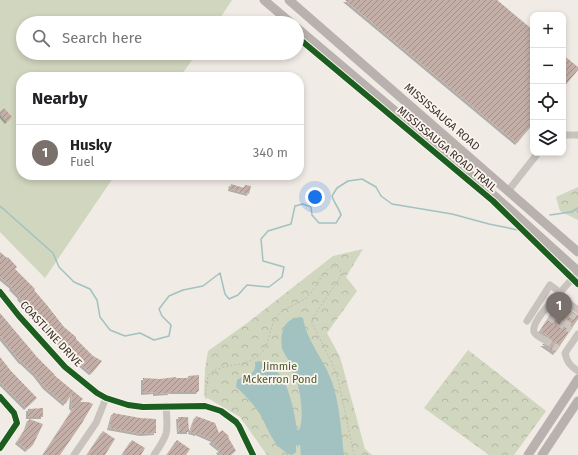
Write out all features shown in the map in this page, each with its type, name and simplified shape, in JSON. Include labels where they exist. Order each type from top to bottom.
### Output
[{"type":"main road","points":[[264,0],[283,16]]},
{"type":"main road","name":"MISSISSAUGA ROAD","points":[[289,0],[578,252]]},
{"type":"main road","points":[[304,34],[487,189],[535,231],[578,272]]},
{"type":"main road","points":[[528,455],[578,379]]},
{"type":"main road","points":[[542,455],[578,401]]},
{"type":"street","points":[[566,135],[578,135]]},
{"type":"street","points":[[508,191],[536,156]]},
{"type":"street","points":[[557,296],[548,316],[537,330],[546,339],[536,335],[534,332],[534,326],[549,302],[557,296],[578,272]]},
{"type":"street","points":[[527,320],[550,285],[557,296],[566,304],[577,310]]},
{"type":"street","name":"COASTLINE DRIVE","points":[[0,292],[19,316],[66,367],[97,393],[106,398],[128,405],[143,407],[205,406],[221,411],[236,422],[253,455]]},
{"type":"street","points":[[571,330],[578,334],[566,352],[567,362],[571,367],[578,371]]},
{"type":"street","points":[[559,347],[566,352]]},
{"type":"street","points":[[0,397],[14,413],[17,423],[0,448]]},
{"type":"street","points":[[74,455],[96,423],[106,398]]},
{"type":"street","points":[[154,455],[165,438],[168,429],[166,406]]},
{"type":"path","points":[[205,406],[209,374],[215,370],[256,358],[266,347],[271,327],[277,316],[286,308],[309,296],[322,276],[330,268],[336,266],[340,269],[341,276],[312,319],[312,322],[338,379],[354,455]]},
{"type":"green space","points":[[0,0],[232,0],[222,16],[16,16],[16,60],[192,60],[184,72],[16,72],[16,180],[112,180],[45,278],[0,232]]},
{"type":"green space","points":[[578,187],[578,220],[560,211],[556,197]]},
{"type":"green space","name":"Jimmie Mckerron Pond","points":[[363,249],[346,277],[357,291],[327,333],[340,357],[365,449],[372,455],[267,455],[240,417],[204,396],[205,369],[208,351],[250,321],[333,256]]},
{"type":"green space","points":[[468,350],[546,411],[514,455],[489,455],[424,408]]},
{"type":"water","points":[[300,317],[303,318],[308,335],[329,374],[335,391],[339,409],[344,455],[301,455],[300,445],[296,445],[296,452],[292,455],[285,452],[279,447],[271,435],[256,408],[236,387],[237,380],[248,376],[253,372],[255,362],[260,361],[267,367],[276,371],[282,378],[288,391],[297,430],[299,430],[302,415],[300,397],[294,370],[283,351],[281,339],[284,328],[288,322]]},
{"type":"building","points":[[345,0],[497,0],[530,28],[530,128],[517,143]]},
{"type":"building","points":[[566,57],[578,67],[578,70],[566,84]]},
{"type":"building","points":[[4,108],[12,117],[7,122],[0,114]]},
{"type":"building","points":[[231,184],[244,188],[245,185],[251,186],[249,194],[230,189]]},
{"type":"building","points":[[0,252],[7,258],[8,257],[17,267],[15,269],[35,289],[34,290],[64,327],[76,337],[76,339],[93,356],[102,361],[93,372],[91,373],[69,354],[70,353],[48,332],[19,298],[20,297],[11,288],[12,287],[0,277]]},
{"type":"building","points":[[559,302],[578,315],[578,319],[555,353],[542,344],[547,344],[550,339],[540,331]]},
{"type":"building","points":[[0,313],[54,375],[83,399],[80,402],[88,402],[93,404],[60,455],[43,455],[73,409],[71,407],[72,394],[65,404],[45,387],[35,374],[21,362],[0,336]]},
{"type":"building","points":[[0,357],[11,371],[37,398],[26,408],[0,382]]},
{"type":"building","points":[[199,375],[198,392],[170,392],[155,394],[155,392],[143,393],[143,378],[188,378],[188,376]]},
{"type":"building","points":[[43,408],[43,417],[28,417],[28,409]]},
{"type":"building","points":[[113,413],[140,418],[156,419],[156,433],[142,434],[109,428]]},
{"type":"building","points":[[196,416],[215,423],[219,433],[222,430],[229,436],[228,437],[236,451],[230,455],[221,455],[218,451],[221,450],[211,442],[213,440],[197,433],[190,432]]},
{"type":"building","points":[[178,417],[188,417],[189,432],[179,432]]},
{"type":"building","points":[[29,419],[43,424],[33,445],[27,450],[17,442],[26,428]]},
{"type":"building","points":[[103,431],[115,439],[105,455],[87,455]]},
{"type":"building","points":[[132,440],[145,448],[141,455],[122,455]]},
{"type":"building","points":[[177,440],[190,449],[186,455],[167,455]]},
{"type":"waterway","points":[[0,206],[53,253],[59,267],[74,282],[90,289],[97,300],[100,317],[110,330],[125,336],[140,333],[154,340],[169,336],[171,325],[162,316],[159,309],[169,296],[183,290],[203,286],[220,273],[225,294],[229,299],[238,295],[247,285],[269,287],[282,277],[284,267],[263,261],[261,239],[268,231],[291,224],[295,206],[303,204],[311,207],[312,215],[319,223],[336,223],[341,215],[332,196],[337,188],[348,181],[362,179],[376,187],[381,196],[392,204],[452,214],[518,230]]},
{"type":"waterway","points":[[550,215],[571,212],[578,208]]},
{"type":"tunnel","points":[[555,320],[565,306]]},
{"type":"tunnel","points":[[565,327],[574,313]]},
{"type":"tunnel","points":[[549,317],[571,330]]},
{"type":"tunnel","points":[[545,340],[558,349]]},
{"type":"cycle path","name":"MISSISSAUGA ROAD TRAIL","points":[[304,43],[493,201],[578,284]]},
{"type":"cycle path","points":[[0,292],[19,316],[65,367],[97,393],[106,398],[128,405],[143,407],[205,406],[221,411],[239,426],[253,455]]},
{"type":"cycle path","points":[[0,397],[14,413],[17,423],[0,448]]},
{"type":"place","name":"Husky","points":[[559,325]]}]
